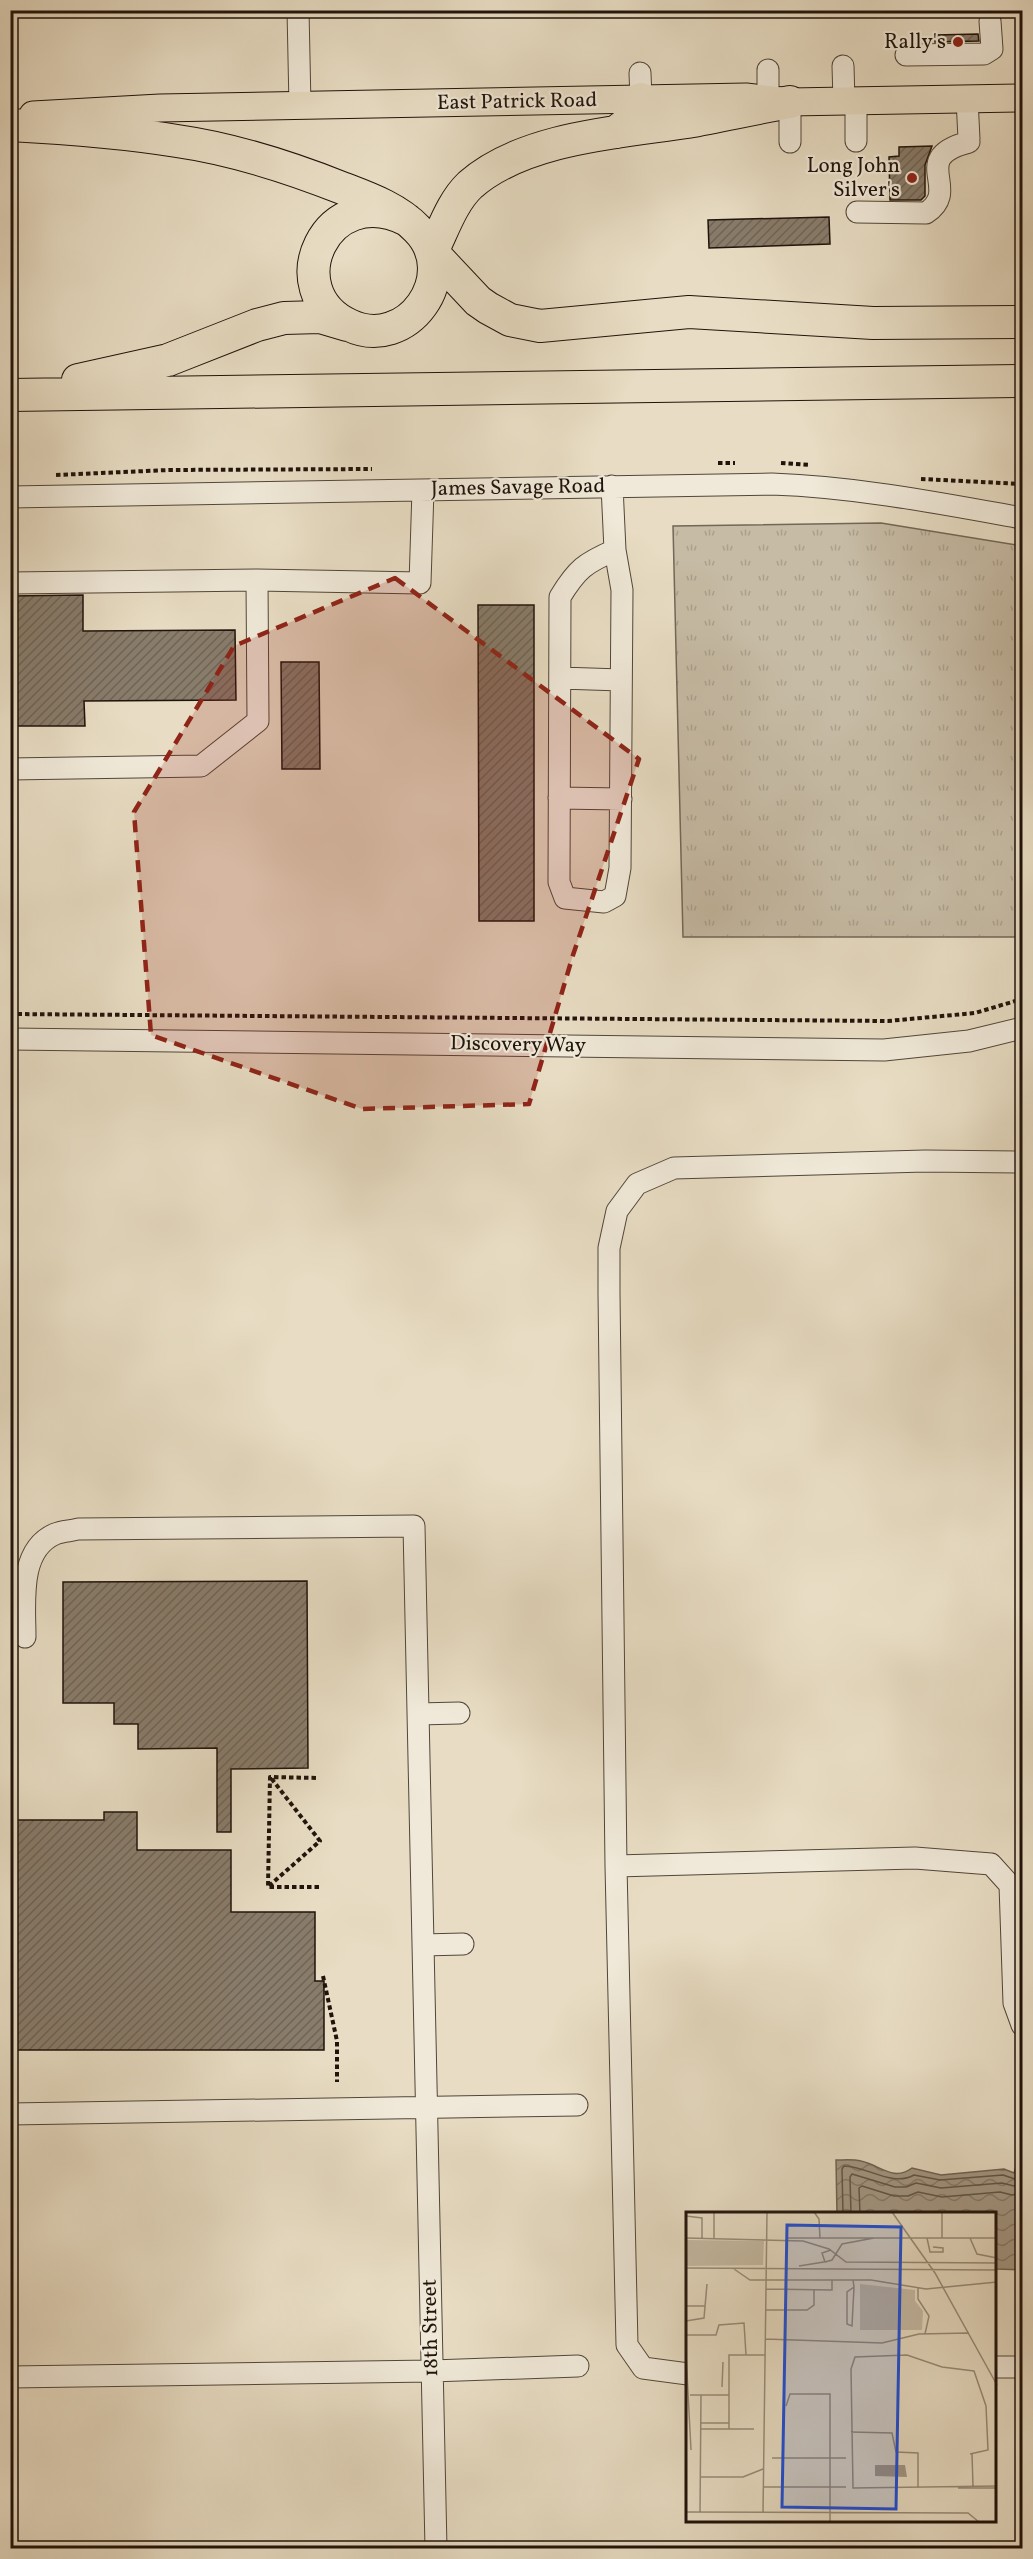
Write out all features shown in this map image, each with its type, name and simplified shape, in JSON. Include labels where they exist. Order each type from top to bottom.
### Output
[{"type":"highway","points":[[616,132],[634,118],[640,86]]},
{"type":"highway","points":[[22,395],[168,360],[257,325],[284,318],[320,317],[363,330],[381,330],[399,326],[410,319],[427,300],[434,277],[432,252],[463,192],[490,170],[529,151],[616,132],[690,121],[779,100]]},
{"type":"highway","points":[[10,124],[147,137],[218,149],[269,162],[337,186],[385,206],[407,220],[426,240],[432,252],[478,301],[497,314],[529,324],[550,326],[630,316],[701,312],[822,321],[1023,322]]},
{"type":"highway","points":[[350,326],[330,312],[317,291],[313,266],[320,243],[336,224],[358,212],[383,211],[407,220]]},
{"type":"highway","points":[[22,395],[1023,381]]},
{"type":"main road","name":"East Patrick Road","points":[[10,116],[160,108],[300,106],[640,86],[779,100],[1023,99]]},
{"type":"street","points":[[298,10],[309,55],[300,106]]},
{"type":"street","points":[[907,59],[984,54],[992,49],[990,21]]},
{"type":"street","points":[[843,66],[856,141]]},
{"type":"street","points":[[768,70],[790,142]]},
{"type":"street","points":[[856,212],[926,213],[934,207],[939,198],[938,161],[941,153],[969,141],[967,99]]},
{"type":"street","name":"James Savage Road","points":[[10,497],[772,484],[885,494],[1023,518]]},
{"type":"street","points":[[612,486],[615,550],[622,590],[620,868],[615,896],[604,902],[565,898],[559,882],[560,597],[571,579],[586,563],[615,550]]},
{"type":"street","points":[[10,583],[257,580],[420,583],[423,490]]},
{"type":"street","points":[[10,769],[201,766],[258,721],[257,580]]},
{"type":"street","points":[[560,678],[621,680]]},
{"type":"street","points":[[559,798],[621,799]]},
{"type":"street","name":"Discovery Way","points":[[10,1039],[884,1050],[969,1041],[1023,1028]]},
{"type":"street","points":[[686,2374],[643,2368],[627,2345],[616,1866],[609,1281],[609,1248],[617,1211],[637,1184],[674,1168],[925,1161],[1023,1162]]},
{"type":"street","name":"18th Street","points":[[25,1637],[26,1581],[38,1546],[55,1534],[78,1529],[414,1526],[436,2548]]},
{"type":"street","points":[[418,1714],[459,1713]]},
{"type":"street","points":[[616,1866],[915,1858],[991,1864],[1010,1886],[1014,2003],[1023,2025]]},
{"type":"street","points":[[423,1944],[462,1944]]},
{"type":"street","points":[[10,2114],[577,2105]]},
{"type":"street","points":[[10,2376],[432,2371],[578,2366]]},
{"type":"street","points":[[997,2367],[1023,2367]]},
{"type":"path","points":[[10,1014],[888,1022],[975,1013],[1023,999]]},
{"type":"path","points":[[270,1777],[319,1778]]},
{"type":"path","points":[[268,1887],[320,1841],[270,1777]]},
{"type":"path","points":[[268,1887],[270,1777]]},
{"type":"path","points":[[268,1887],[319,1887]]},
{"type":"path","points":[[323,1976],[337,2040],[337,2082]]},
{"type":"highlighted area","points":[[395,578],[639,759],[573,955],[529,1104],[362,1109],[151,1035],[134,812],[234,646]]},
{"type":"green space","points":[[881,523],[1022,546],[1022,937],[683,937],[673,526]]},
{"type":"water","points":[[1019,2157],[1022,2157],[1022,2270],[997,2269],[997,2212],[837,2212],[836,2160],[861,2161],[893,2173],[905,2172],[912,2168],[941,2175],[1004,2169],[1014,2173]]},
{"type":"building","points":[[978,34],[979,41],[935,42],[935,35]]},
{"type":"building","name":"Long John Silver's","points":[[932,146],[925,165],[925,196],[921,200],[890,200],[889,157],[899,156],[899,147]]},
{"type":"building","points":[[829,217],[830,244],[709,248],[708,220]]},
{"type":"building","points":[[83,595],[83,631],[235,630],[236,700],[84,701],[85,726],[10,726],[10,596]]},
{"type":"building","points":[[478,605],[534,605],[534,921],[479,921]]},
{"type":"building","points":[[281,662],[319,662],[320,769],[282,769]]},
{"type":"building","points":[[307,1581],[308,1768],[231,1769],[231,1832],[217,1832],[217,1748],[138,1749],[138,1724],[114,1724],[114,1703],[63,1703],[63,1582]]},
{"type":"building","points":[[104,1812],[137,1812],[137,1850],[231,1850],[231,1912],[315,1912],[315,1981],[324,1981],[324,2050],[10,2050],[10,1852],[13,1852],[13,1820],[104,1820]]},
{"type":"place","name":"Rally's","points":[[958,42]]},
{"type":"place","name":"Long John Silver's","points":[[912,178]]}]
